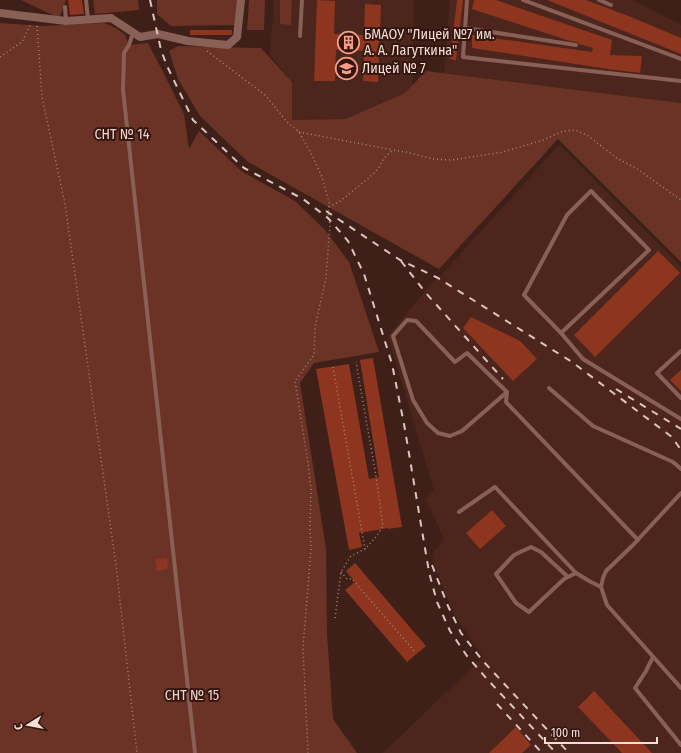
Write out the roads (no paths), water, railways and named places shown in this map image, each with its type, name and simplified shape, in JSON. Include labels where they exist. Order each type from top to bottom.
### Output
[{"type":"street","points":[[0,13],[66,21],[111,18],[140,36],[158,34],[188,41],[228,45],[237,37],[241,0]]},
{"type":"lane","points":[[86,0],[88,19]]},
{"type":"lane","points":[[300,36],[302,0]]},
{"type":"lane","points":[[467,0],[462,57],[681,81]]},
{"type":"lane","points":[[523,0],[681,60]]},
{"type":"lane","points":[[599,0],[611,5]]},
{"type":"lane","points":[[64,7],[66,21]]},
{"type":"lane","points":[[465,28],[576,45]]},
{"type":"lane","points":[[132,32],[129,45],[124,53],[123,90],[195,753]]},
{"type":"lane","points":[[560,333],[649,250],[591,191],[567,215],[524,295],[583,359],[681,419]]},
{"type":"lane","points":[[407,320],[416,321],[455,362],[466,352],[507,392],[462,431],[450,436],[438,433],[427,423],[413,400],[393,336],[407,320]]},
{"type":"lane","points":[[681,351],[657,373],[681,398]]},
{"type":"lane","points":[[549,388],[593,426],[673,462],[681,469]]},
{"type":"lane","points":[[507,392],[506,402],[638,540]]},
{"type":"lane","points":[[459,512],[495,487],[576,573],[601,587]]},
{"type":"lane","points":[[681,493],[638,540],[606,571],[602,578],[601,587],[607,605],[681,688]]},
{"type":"lane","points":[[568,577],[540,552],[531,547],[514,555],[496,574],[516,603],[529,612],[564,579],[568,577],[576,573]]},
{"type":"lane","points":[[653,657],[635,688],[681,745]]},
{"type":"railway","points":[[150,0],[161,50],[193,120],[244,168],[303,199],[328,218],[348,241],[364,274],[392,364],[404,424],[429,572],[437,602],[450,631],[467,656],[556,753]]},
{"type":"railway","points":[[326,211],[400,260],[438,278],[572,362],[672,437],[681,450]]},
{"type":"railway","points":[[401,261],[425,292],[503,379]]},
{"type":"railway","points":[[616,389],[681,429]]},
{"type":"railway","points":[[432,565],[448,606],[461,633],[482,660],[569,753]]},
{"type":"railway","points":[[497,704],[542,753]]},
{"type":"place","name":"БМАОУ \"Лицей №7 им. А. А. Лагуткина\"","points":[[348,42]]},
{"type":"place","name":"Лицей № 7","points":[[347,68]]},
{"type":"park label","name":"СНТ № 14","points":[[122,134]]},
{"type":"park label","name":"СНТ № 15","points":[[192,695]]}]
